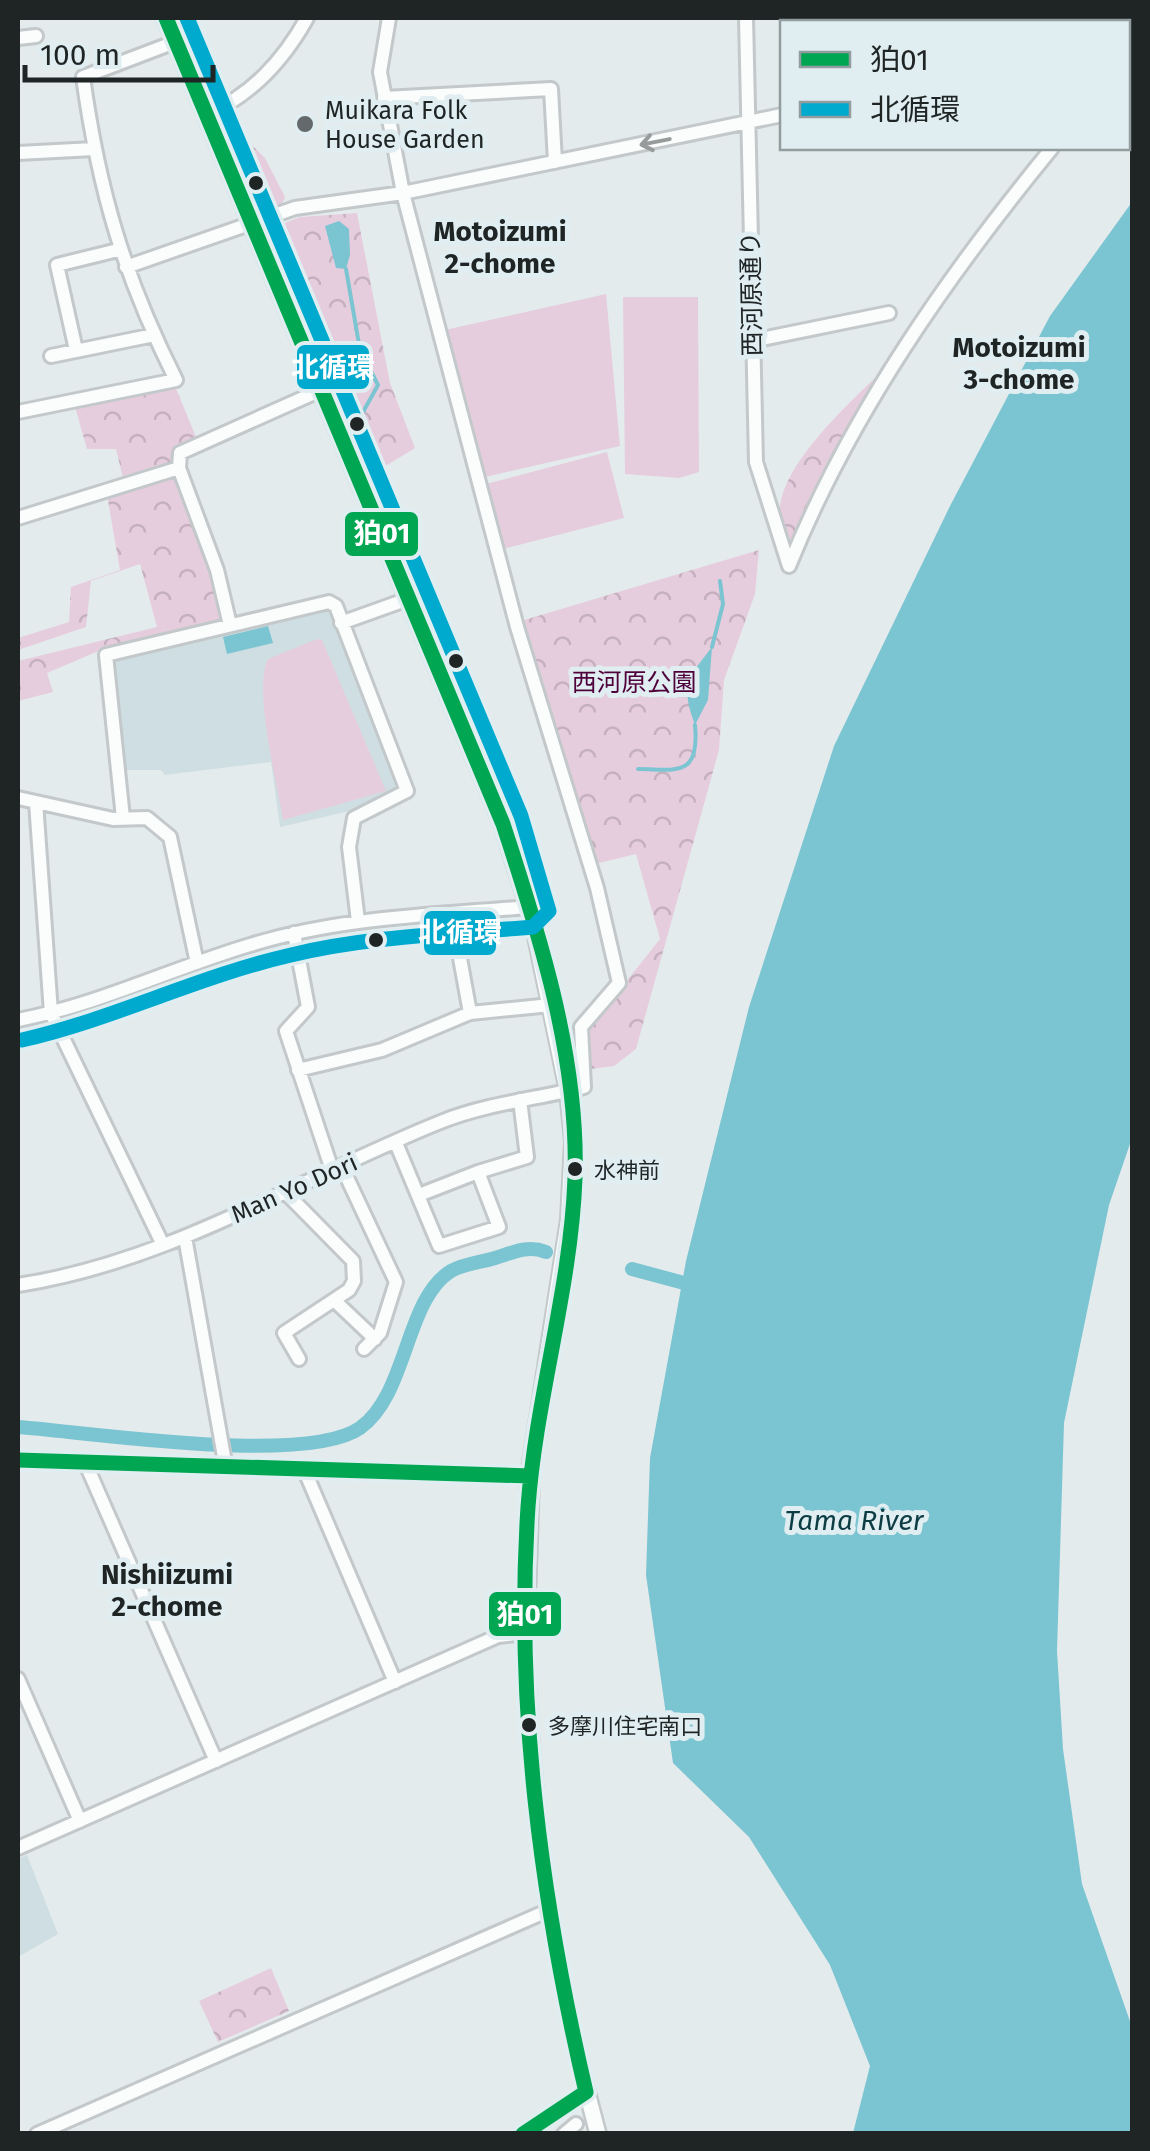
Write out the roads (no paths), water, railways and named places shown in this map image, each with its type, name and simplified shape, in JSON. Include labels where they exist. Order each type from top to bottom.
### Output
[{"type":"main road","points":[[166,18],[503,824],[529,906],[551,1005],[570,1091],[575,1178],[530,1476],[524,1633]]},
{"type":"street","points":[[206,115],[228,106],[263,79],[292,44],[307,18]]},
{"type":"street","points":[[390,18],[380,72],[404,194],[517,627],[620,979],[582,1027],[584,1087],[570,1091]]},
{"type":"street","name":"西河原通り","points":[[746,18],[756,462],[789,566],[842,454],[898,356],[1051,150]]},
{"type":"street","points":[[18,38],[36,36]]},
{"type":"street","points":[[18,412],[176,380],[118,250],[94,149],[83,76],[175,42]]},
{"type":"street","points":[[384,98],[551,89],[555,162]]},
{"type":"street","points":[[126,267],[250,220],[295,208],[404,194],[780,116]]},
{"type":"street","points":[[18,153],[94,149]]},
{"type":"street","points":[[76,350],[57,266],[118,250]]},
{"type":"street","points":[[752,342],[889,313]]},
{"type":"street","points":[[52,356],[154,336]]},
{"type":"street","points":[[230,626],[217,570],[180,468],[180,454],[202,440],[321,390]]},
{"type":"street","points":[[18,518],[180,468]]},
{"type":"street","points":[[342,624],[408,599]]},
{"type":"street","points":[[123,818],[106,655],[330,602],[336,606],[407,791],[354,818],[349,847],[358,922]]},
{"type":"street","points":[[18,798],[123,818],[147,818],[170,838],[196,963]]},
{"type":"street","points":[[36,802],[46,988],[51,1014],[164,1245]]},
{"type":"street","points":[[18,1020],[51,1014],[294,933],[358,922],[529,906]]},
{"type":"street","points":[[452,914],[470,1014]]},
{"type":"street","points":[[294,933],[308,1007],[286,1032],[337,1168],[396,1282],[375,1338],[364,1349]]},
{"type":"street","points":[[298,1070],[382,1050],[470,1014],[551,1005]]},
{"type":"street","name":"Man Yo Dori","points":[[18,1285],[76,1276],[185,1237],[472,1110],[570,1091]]},
{"type":"street","points":[[419,1195],[527,1157],[520,1100]]},
{"type":"street","points":[[396,1142],[438,1246],[499,1227],[478,1172]]},
{"type":"street","points":[[286,1192],[353,1262],[354,1282],[336,1302],[284,1333],[299,1359]]},
{"type":"street","points":[[185,1237],[225,1460]]},
{"type":"street","points":[[336,1302],[375,1338]]},
{"type":"street","points":[[18,1460],[225,1460],[304,1469],[530,1476]]},
{"type":"street","points":[[84,1462],[216,1761]]},
{"type":"street","points":[[304,1469],[395,1682]]},
{"type":"street","points":[[18,1848],[498,1636],[524,1633],[528,1754],[547,1911],[598,2134]]},
{"type":"street","points":[[18,1678],[80,1821]]},
{"type":"street","points":[[38,2134],[547,1911]]},
{"type":"street","points":[[522,2134],[586,2092]]},
{"type":"street","points":[[564,2134],[576,2124]]},
{"type":"water","name":"Tama River","points":[[1132,202],[1132,1138],[1109,1205],[1064,1423],[1057,1651],[1063,1749],[1082,1884],[1132,2027],[1132,2133],[853,2133],[870,2066],[830,1965],[749,1837],[673,1763],[646,1575],[650,1458],[686,1261],[749,1007],[834,746],[950,506],[1050,316]]},
{"type":"water","points":[[339,221],[349,229],[346,269],[336,268],[325,226]]},
{"type":"water","points":[[268,626],[273,643],[227,654],[223,637]]},
{"type":"water","points":[[712,647],[708,700],[695,725],[687,691],[697,667]]},
{"type":"waterway","points":[[346,269],[360,350],[378,385],[363,412]]},
{"type":"waterway","points":[[712,647],[723,604],[720,581]]},
{"type":"waterway","points":[[638,769],[674,769],[689,763],[696,742],[695,725]]},
{"type":"waterway","points":[[18,1427],[247,1446],[333,1439],[360,1428],[376,1413],[436,1284],[451,1271],[467,1265],[521,1250],[546,1252]]},
{"type":"waterway","points":[[632,1269],[684,1283]]},
{"type":"place","name":"Muikara Folk House Garden","points":[[305,124]]},
{"type":"place","name":"水神前","points":[[575,1169]]},
{"type":"place","name":"多摩川住宅南口","points":[[529,1725]]},
{"type":"district","name":"Motoizumi 2-chome","points":[[500,247]]},
{"type":"district","name":"Motoizumi 3-chome","points":[[1019,363]]},
{"type":"district","name":"Nishiizumi 2-chome","points":[[167,1590]]},
{"type":"park label","name":"西河原公園","points":[[634,682]]}]
